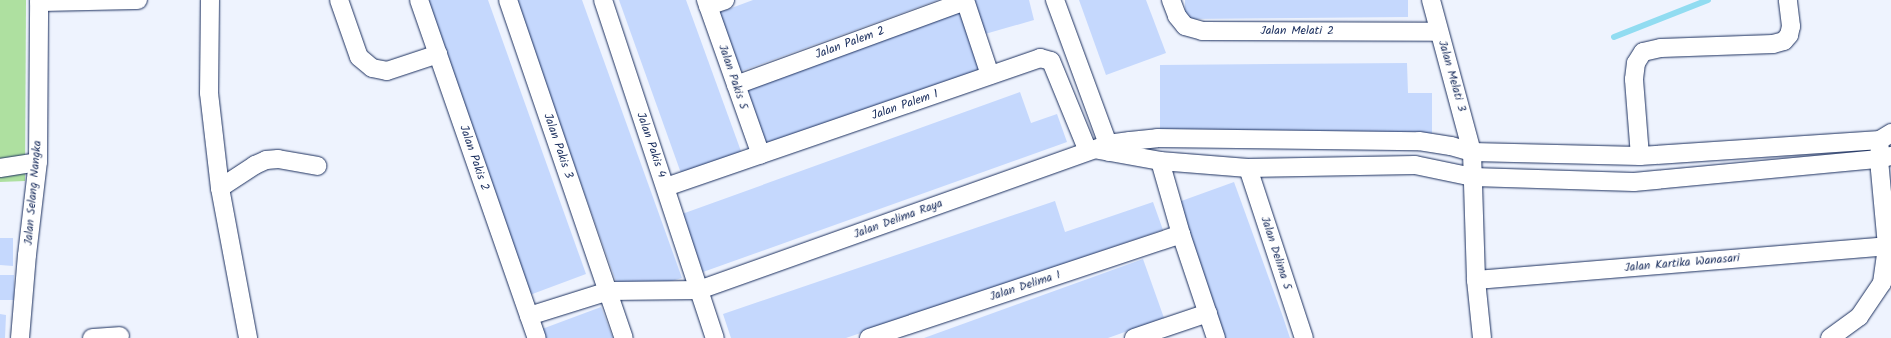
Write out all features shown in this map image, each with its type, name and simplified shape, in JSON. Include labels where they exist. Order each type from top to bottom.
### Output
[{"type":"street","points":[[39,1],[138,0]]},
{"type":"street","points":[[210,0],[209,93],[220,188],[248,338]]},
{"type":"street","points":[[339,0],[359,57],[372,68],[387,71],[438,54]]},
{"type":"street","name":"Jalan Pakis 2","points":[[419,0],[537,338]]},
{"type":"street","name":"Jalan Pakis 3","points":[[508,0],[624,338]]},
{"type":"street","name":"Jalan Pakis 4","points":[[603,0],[715,338]]},
{"type":"street","points":[[1055,0],[1100,149],[1160,161],[1248,168],[1415,165],[1473,177],[1634,182],[1885,158]]},
{"type":"street","name":"Jalan Melati 2","points":[[1171,0],[1177,16],[1185,26],[1202,30],[1439,32]]},
{"type":"street","name":"Jalan Melati 3","points":[[1431,0],[1472,152],[1476,280],[1482,338]]},
{"type":"street","points":[[1640,156],[1634,79],[1636,63],[1644,52],[1661,48],[1773,44],[1784,41],[1788,36],[1791,26],[1788,0]]},
{"type":"street","name":"Jalan Selang Nangka","points":[[20,338],[27,255],[38,162],[39,1]]},
{"type":"street","points":[[965,1],[990,75]]},
{"type":"street","name":"Jalan Palem 2","points":[[736,85],[965,1]]},
{"type":"street","name":"Jalan Pakis 5","points":[[713,2],[736,85],[761,155]]},
{"type":"street","name":"Jalan Palem 1","points":[[666,187],[1040,58],[1051,61],[1100,149]]},
{"type":"street","points":[[1830,338],[1859,317],[1882,283],[1888,246],[1885,158],[1886,136]]},
{"type":"street","name":"Jalan Delima Raya","points":[[529,316],[609,291],[699,290],[1100,149],[1157,138],[1419,141],[1451,146],[1472,152],[1640,156],[1886,136]]},
{"type":"street","points":[[220,188],[255,165],[266,160],[278,159],[317,166]]},
{"type":"street","points":[[1160,161],[1181,234],[1216,338]]},
{"type":"street","points":[[0,168],[38,162]]},
{"type":"street","name":"Jalan Delima 5","points":[[1248,168],[1304,338]]},
{"type":"street","name":"Jalan Delima 1","points":[[869,338],[1181,234]]},
{"type":"street","name":"Jalan Kartika Wanasari","points":[[1476,280],[1888,246]]},
{"type":"street","points":[[1134,338],[1208,313]]},
{"type":"street","points":[[92,338],[120,336]]},
{"type":"green space","points":[[0,0],[26,0],[25,181],[0,182]]},
{"type":"building","points":[[420,0],[488,0],[586,274],[527,296]]},
{"type":"building","points":[[515,0],[582,0],[682,278],[647,288],[617,284]]},
{"type":"building","points":[[619,0],[686,0],[742,154],[682,176]]},
{"type":"building","points":[[753,0],[938,0],[739,72],[718,13]]},
{"type":"building","points":[[975,0],[1029,0],[1034,20],[985,34]]},
{"type":"building","points":[[1079,0],[1146,0],[1166,53],[1106,75]]},
{"type":"building","points":[[1185,0],[1408,0],[1408,17],[1185,19]]},
{"type":"building","points":[[960,10],[982,69],[767,146],[746,87]]},
{"type":"building","points":[[1407,63],[1408,93],[1432,93],[1432,134],[1160,136],[1160,65]]},
{"type":"building","points":[[1020,92],[1031,123],[1057,114],[1067,142],[703,272],[682,214]]},
{"type":"building","points":[[1234,182],[1290,338],[1221,338],[1173,204]]},
{"type":"building","points":[[1055,201],[1065,232],[1153,202],[1163,230],[846,338],[731,338],[723,314]]},
{"type":"building","points":[[0,238],[13,238],[13,266],[0,265]]},
{"type":"building","points":[[1143,259],[1164,318],[1108,338],[924,338]]},
{"type":"building","points":[[0,275],[14,275],[14,300],[0,300]]},
{"type":"building","points":[[601,307],[613,338],[545,338],[542,329]]},
{"type":"building","points":[[0,314],[6,315],[5,338],[0,338]]},
{"type":"waterway","points":[[1614,37],[1708,0]]}]
